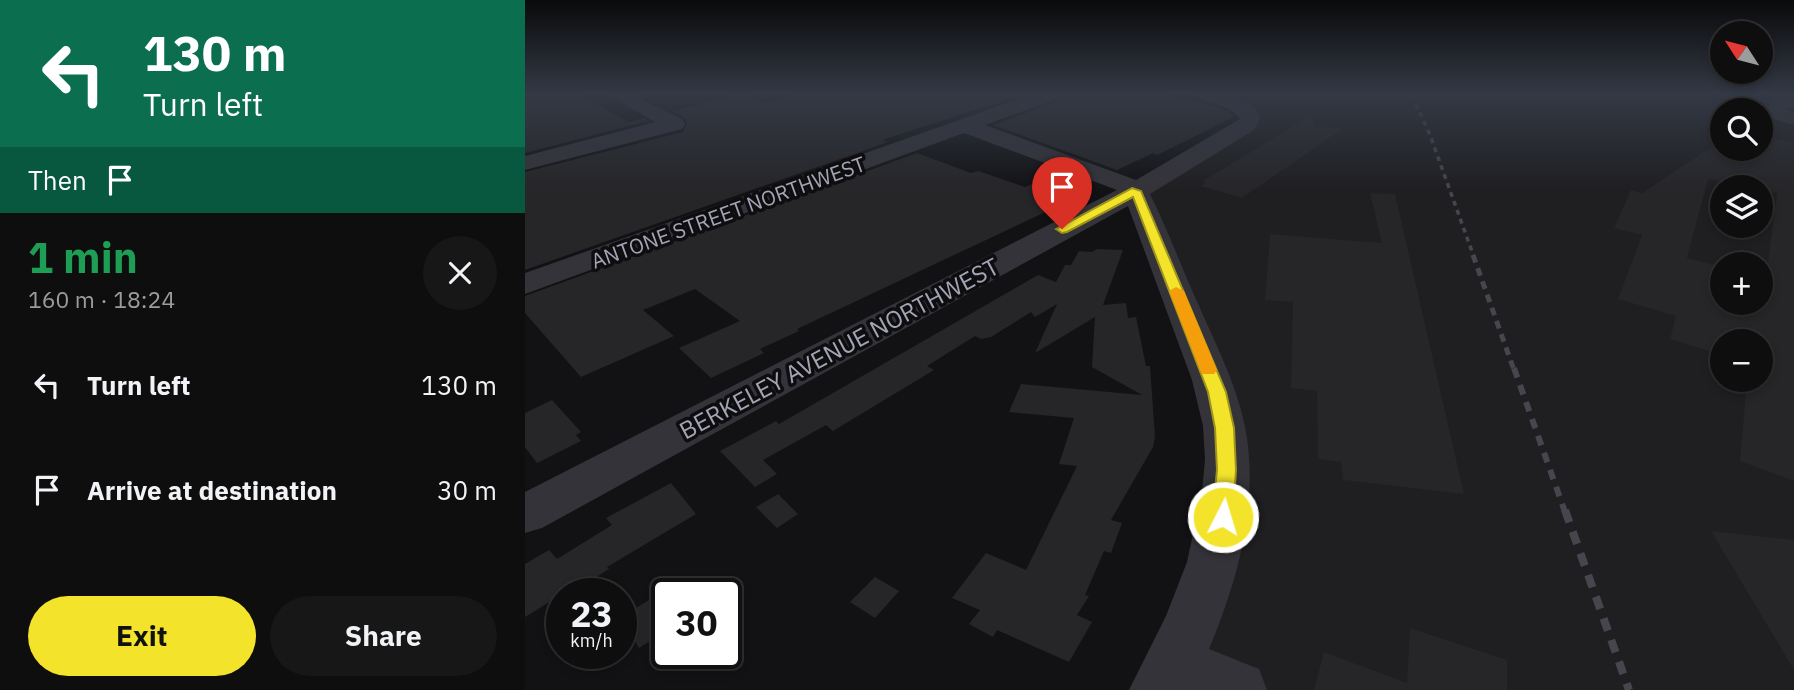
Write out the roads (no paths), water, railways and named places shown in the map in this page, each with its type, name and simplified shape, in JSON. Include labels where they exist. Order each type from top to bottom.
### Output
[{"type":"street","points":[[525,163],[661,127]]},
{"type":"street","name":"ANTONE STREET NORTHWEST","points":[[525,284],[963,127]]},
{"type":"street","points":[[969,127],[1130,186],[1136,191],[1217,392],[1225,428],[1223,517],[1210,571],[1167,677],[1237,690]]},
{"type":"street","name":"BERKELEY AVENUE NORTHWEST","points":[[525,514],[1136,191],[1242,127]]},
{"type":"railway","points":[[1426,127],[1474,257]]},
{"type":"railway","points":[[1473,255],[1514,370]]},
{"type":"railway","points":[[1514,368],[1565,512]]},
{"type":"railway","points":[[1565,510],[1629,690]]}]
